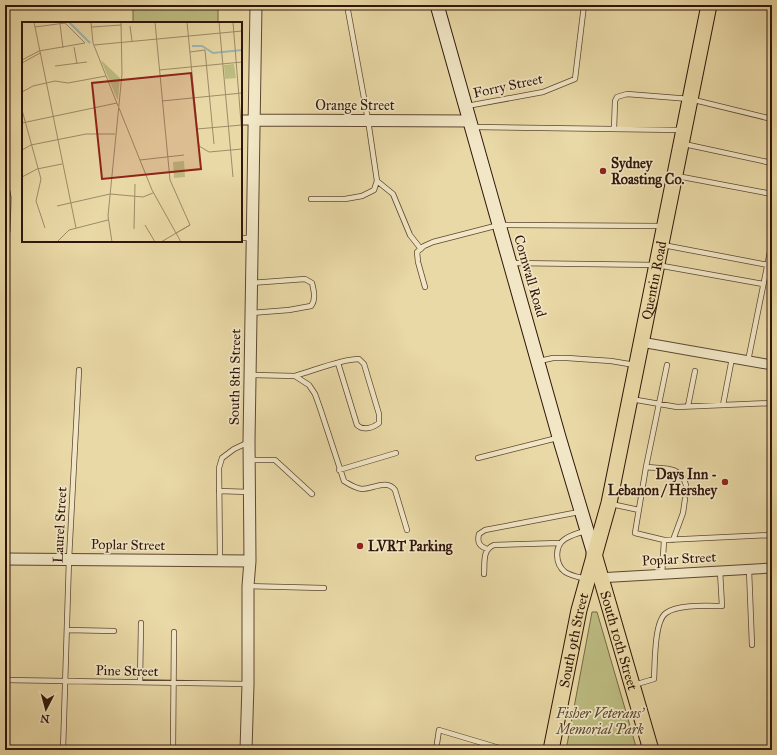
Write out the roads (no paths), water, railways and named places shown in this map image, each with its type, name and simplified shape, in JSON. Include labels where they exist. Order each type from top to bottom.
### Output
[{"type":"highway","name":"Quentin Road","points":[[594,554],[594,530],[609,503],[709,5]]},
{"type":"highway","name":"South 10th Street","points":[[594,554],[595,579],[633,685],[652,750]]},
{"type":"highway","name":"South 9th Street","points":[[551,750],[579,610],[595,579]]},
{"type":"main road","name":"Cornwall Road","points":[[437,5],[581,511],[594,530]]},
{"type":"street","name":"South 8th Street","points":[[246,750],[248,586],[250,561],[249,442],[252,282],[247,238],[254,120],[256,5]]},
{"type":"street","name":"Orange Street","points":[[242,120],[368,120],[471,124]]},
{"type":"street","points":[[5,196],[5,231]]},
{"type":"street","points":[[641,342],[772,365]]},
{"type":"street","name":"Poplar Street","points":[[5,559],[250,561]]},
{"type":"street","name":"Poplar Street","points":[[595,579],[772,568]]},
{"type":"lane","points":[[311,199],[345,199],[362,196],[374,190],[376,181],[368,120],[347,5]]},
{"type":"lane","name":"Forry Street","points":[[466,106],[543,92],[575,79],[584,5]]},
{"type":"lane","points":[[614,129],[615,101],[617,97],[621,95],[690,99],[772,120]]},
{"type":"lane","points":[[471,124],[614,129],[683,137],[772,163]]},
{"type":"lane","points":[[675,175],[772,194]]},
{"type":"lane","points":[[376,181],[393,194],[410,235],[421,248]]},
{"type":"lane","points":[[425,287],[418,262],[417,252],[421,248],[433,242],[499,225],[665,226]]},
{"type":"lane","points":[[748,361],[772,242]]},
{"type":"lane","points":[[661,245],[768,265]]},
{"type":"lane","points":[[510,264],[657,265],[763,284]]},
{"type":"lane","points":[[251,313],[289,310],[311,306],[313,304],[315,294],[312,283],[305,279],[252,282]]},
{"type":"lane","points":[[538,362],[553,358],[567,358],[611,361],[636,365]]},
{"type":"lane","points":[[723,405],[732,358]]},
{"type":"lane","points":[[250,375],[295,376],[338,363],[352,359],[359,360],[364,364],[379,414],[379,423],[377,425],[365,429],[360,428],[357,425],[338,363]]},
{"type":"lane","points":[[667,365],[634,534],[664,540],[772,535]]},
{"type":"lane","name":"Laurel Street","points":[[63,750],[69,560],[79,370]]},
{"type":"lane","points":[[688,406],[695,371]]},
{"type":"lane","points":[[295,376],[309,385],[315,394],[339,470],[344,481],[355,487],[371,488],[386,484],[392,486],[395,490],[407,530]]},
{"type":"lane","points":[[630,399],[677,407],[772,402]]},
{"type":"lane","points":[[478,458],[559,437]]},
{"type":"lane","points":[[220,561],[219,468],[222,458],[234,449],[249,442]]},
{"type":"lane","points":[[339,470],[396,453]]},
{"type":"lane","points":[[249,460],[274,460],[312,494]]},
{"type":"lane","points":[[646,467],[676,470],[684,477],[686,485]]},
{"type":"lane","points":[[219,491],[249,492]]},
{"type":"lane","points":[[673,540],[683,513],[685,499]]},
{"type":"lane","points":[[609,503],[639,510]]},
{"type":"lane","points":[[487,549],[478,543],[478,534],[485,530],[581,511]]},
{"type":"lane","points":[[594,530],[571,535],[557,547],[558,561],[564,571],[571,575],[595,579]]},
{"type":"lane","points":[[662,575],[664,540]]},
{"type":"lane","points":[[484,574],[485,552],[494,545],[560,543]]},
{"type":"lane","points":[[748,570],[752,645]]},
{"type":"lane","points":[[633,685],[654,679],[656,640],[659,622],[665,613],[678,608],[722,606],[720,571]]},
{"type":"lane","points":[[248,586],[324,588]]},
{"type":"lane","points":[[140,682],[141,623]]},
{"type":"lane","points":[[67,630],[114,631]]},
{"type":"lane","points":[[174,632],[174,750]]},
{"type":"lane","name":"Pine Street","points":[[5,680],[248,684]]},
{"type":"lane","points":[[436,750],[439,730],[506,750]]},
{"type":"place","name":"Sydney Roasting Co.","points":[[603,171]]},
{"type":"place","name":"Days Inn - Lebanon / Hershey","points":[[725,482]]},
{"type":"place","name":"LVRT Parking","points":[[360,546]]},
{"type":"park label","name":"Fisher Veterans' Memorial Park","points":[[600,722]]}]
